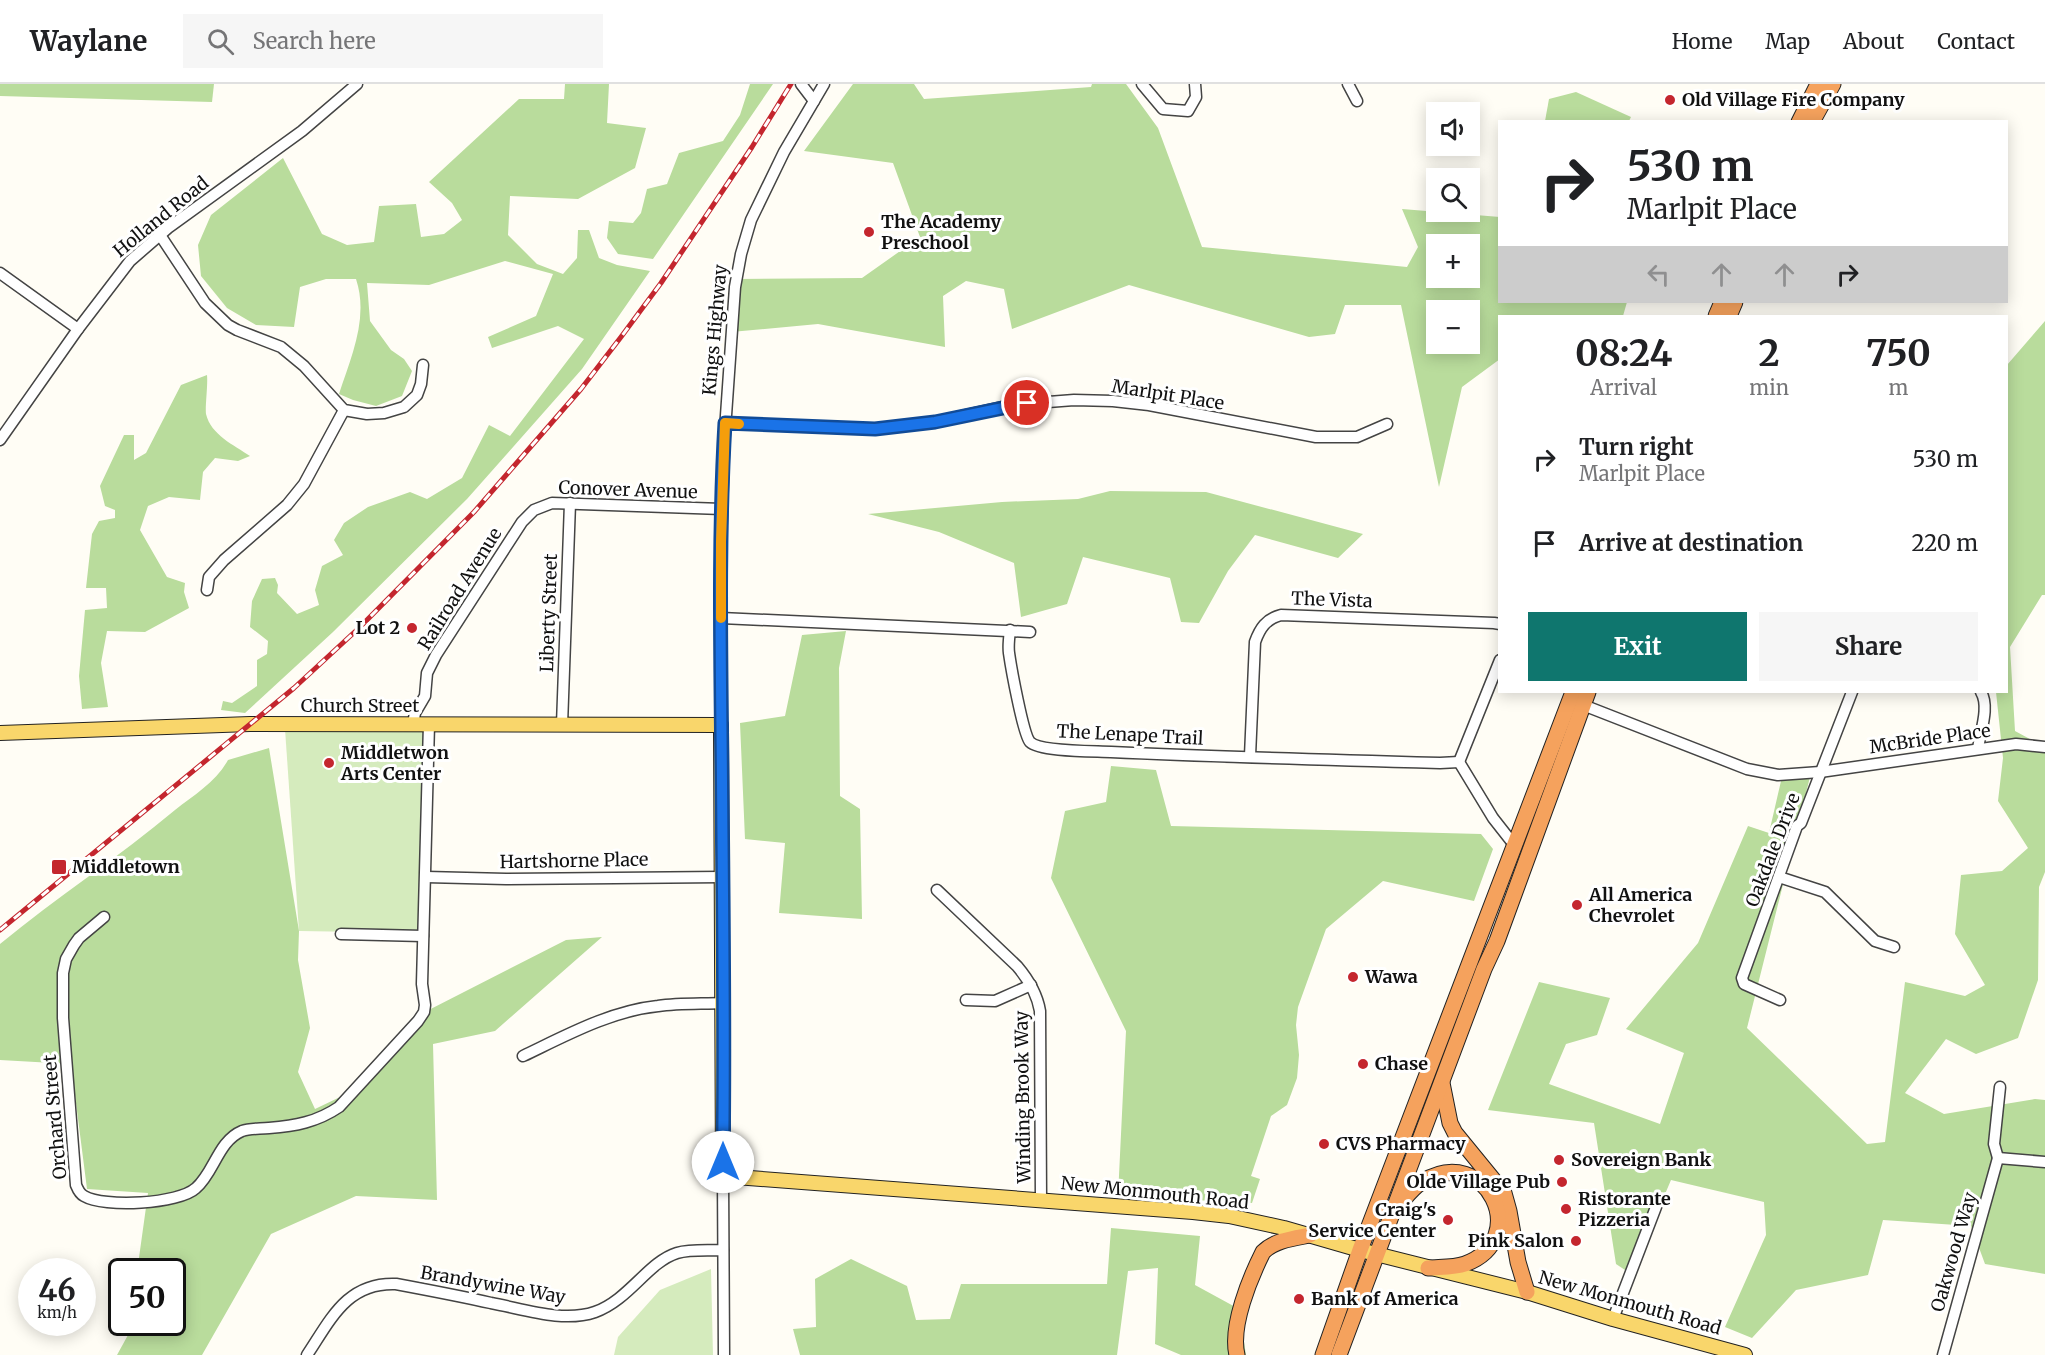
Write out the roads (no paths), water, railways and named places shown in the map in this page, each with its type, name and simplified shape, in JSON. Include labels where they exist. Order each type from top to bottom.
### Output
[{"type":"highway","points":[[1800,120],[1818,84]]},
{"type":"highway","points":[[1813,120],[1833,84]]},
{"type":"highway","points":[[1316,1355],[1325,1349],[1360,1250],[1573,693]]},
{"type":"highway","points":[[1339,1355],[1484,969],[1497,941],[1586,698]]},
{"type":"highway","points":[[1442,1082],[1450,1123],[1455,1133],[1504,1193],[1518,1262],[1527,1292]]},
{"type":"highway","points":[[1393,1211],[1419,1183],[1444,1172],[1464,1173],[1489,1191],[1495,1201],[1498,1216],[1498,1226],[1491,1245],[1483,1253],[1464,1264],[1428,1268]]},
{"type":"highway","points":[[1237,1355],[1235,1348],[1237,1328],[1244,1301],[1263,1252],[1268,1247],[1285,1240],[1310,1235]]},
{"type":"main road","name":"Church Street","points":[[0,733],[250,724],[720,724]]},
{"type":"main road","name":"Kings Highway","points":[[720,724],[723,1176]]},
{"type":"main road","name":"New Monmouth Road","points":[[723,1176],[1220,1215],[1255,1221],[1377,1255],[1527,1292],[1715,1351],[1745,1355]]},
{"type":"street","name":"Holland Road","points":[[0,440],[78,329],[130,261],[160,235],[302,130],[357,84]]},
{"type":"street","points":[[801,84],[814,101]]},
{"type":"street","name":"Kings Highway","points":[[720,724],[722,509],[725,423],[735,287],[743,246],[752,220],[784,152],[824,84]]},
{"type":"street","points":[[1142,84],[1163,109],[1188,111],[1196,97],[1195,84]]},
{"type":"street","points":[[1348,84],[1357,101]]},
{"type":"street","points":[[160,235],[205,303],[237,330],[281,347],[304,366],[344,410],[367,414],[384,413],[404,407],[417,395],[423,365]]},
{"type":"street","points":[[0,273],[78,329]]},
{"type":"street","name":"Marlpit Place","points":[[725,423],[875,429],[935,422],[1011,405],[1074,400],[1149,405],[1316,437],[1357,437],[1388,424]]},
{"type":"street","points":[[207,590],[209,577],[224,560],[287,505],[304,484],[344,410]]},
{"type":"street","name":"Conover Avenue","points":[[534,510],[552,503],[722,509]]},
{"type":"street","name":"Liberty Street","points":[[562,725],[570,503]]},
{"type":"street","name":"Railroad Avenue","points":[[413,724],[415,713],[425,696],[427,674],[436,656],[522,522],[534,510]]},
{"type":"street","name":"The Vista","points":[[1250,756],[1255,642],[1258,632],[1269,620],[1281,615],[1498,624]]},
{"type":"street","points":[[721,618],[1030,632]]},
{"type":"street","name":"The Lenape Trail","points":[[1010,630],[1008,651],[1028,738],[1035,745],[1073,750],[1459,762]]},
{"type":"street","points":[[1498,665],[1459,762],[1493,818],[1515,846]]},
{"type":"street","name":"Oakdale Drive","points":[[1780,999],[1744,984],[1742,978],[1797,826],[1802,823],[1852,693]]},
{"type":"street","points":[[1978,748],[1984,709],[1982,693]]},
{"type":"street","name":"McBride Place","points":[[1586,698],[1747,769],[1778,775],[1820,772],[2016,744],[2045,747]]},
{"type":"street","name":"Orchard Street","points":[[104,917],[79,938],[66,959],[63,973],[62,994],[76,1185],[81,1194],[86,1197],[110,1202],[170,1200],[187,1194],[200,1184],[234,1136],[247,1130],[306,1124],[339,1107],[408,1034],[424,1012],[422,984],[429,724]]},
{"type":"street","name":"Hartshorne Place","points":[[426,877],[506,879],[722,877]]},
{"type":"street","points":[[1779,877],[1825,892],[1875,941],[1894,947]]},
{"type":"street","name":"Winding Brook Way","points":[[937,890],[1017,966],[1035,993],[1040,1011],[1041,1200]]},
{"type":"street","points":[[341,934],[423,936]]},
{"type":"street","points":[[966,1000],[995,1000],[1031,985]]},
{"type":"street","points":[[523,1056],[584,1027],[639,1009],[723,1003]]},
{"type":"street","points":[[2000,1087],[1994,1144],[1998,1158],[2045,1162]]},
{"type":"street","name":"Oakwood Way","points":[[1943,1355],[1998,1158]]},
{"type":"street","name":"Kings Highway","points":[[723,1176],[724,1355]]},
{"type":"street","points":[[1613,1319],[1656,1207]]},
{"type":"street","name":"Brandywine Way","points":[[307,1355],[343,1302],[359,1291],[375,1285],[396,1284],[550,1314],[576,1316],[594,1312],[615,1302],[658,1263],[675,1253],[723,1251]]},
{"type":"railway","points":[[0,930],[294,688],[360,627],[474,512],[581,389],[661,283],[752,147],[791,84]]},
{"type":"place","name":"Old Village Fire Company","points":[[1670,100]]},
{"type":"place","name":"The Academy Preschool","points":[[869,232]]},
{"type":"place","name":"Lot 2","points":[[412,628]]},
{"type":"place","name":"Middletwon Arts Center","points":[[329,763]]},
{"type":"place","name":"Middletown","points":[[59,867]]},
{"type":"place","name":"All America Chevrolet","points":[[1577,905]]},
{"type":"place","name":"Wawa","points":[[1353,977]]},
{"type":"place","name":"Chase","points":[[1363,1064]]},
{"type":"place","name":"CVS Pharmacy","points":[[1324,1144]]},
{"type":"place","name":"Sovereign Bank","points":[[1559,1160]]},
{"type":"place","name":"Olde Village Pub","points":[[1562,1182]]},
{"type":"place","name":"Ristorante Pizzeria","points":[[1566,1209]]},
{"type":"place","name":"Craig's Service Center","points":[[1448,1220]]},
{"type":"place","name":"Pink Salon","points":[[1576,1241]]},
{"type":"place","name":"Bank of America","points":[[1299,1299]]}]
